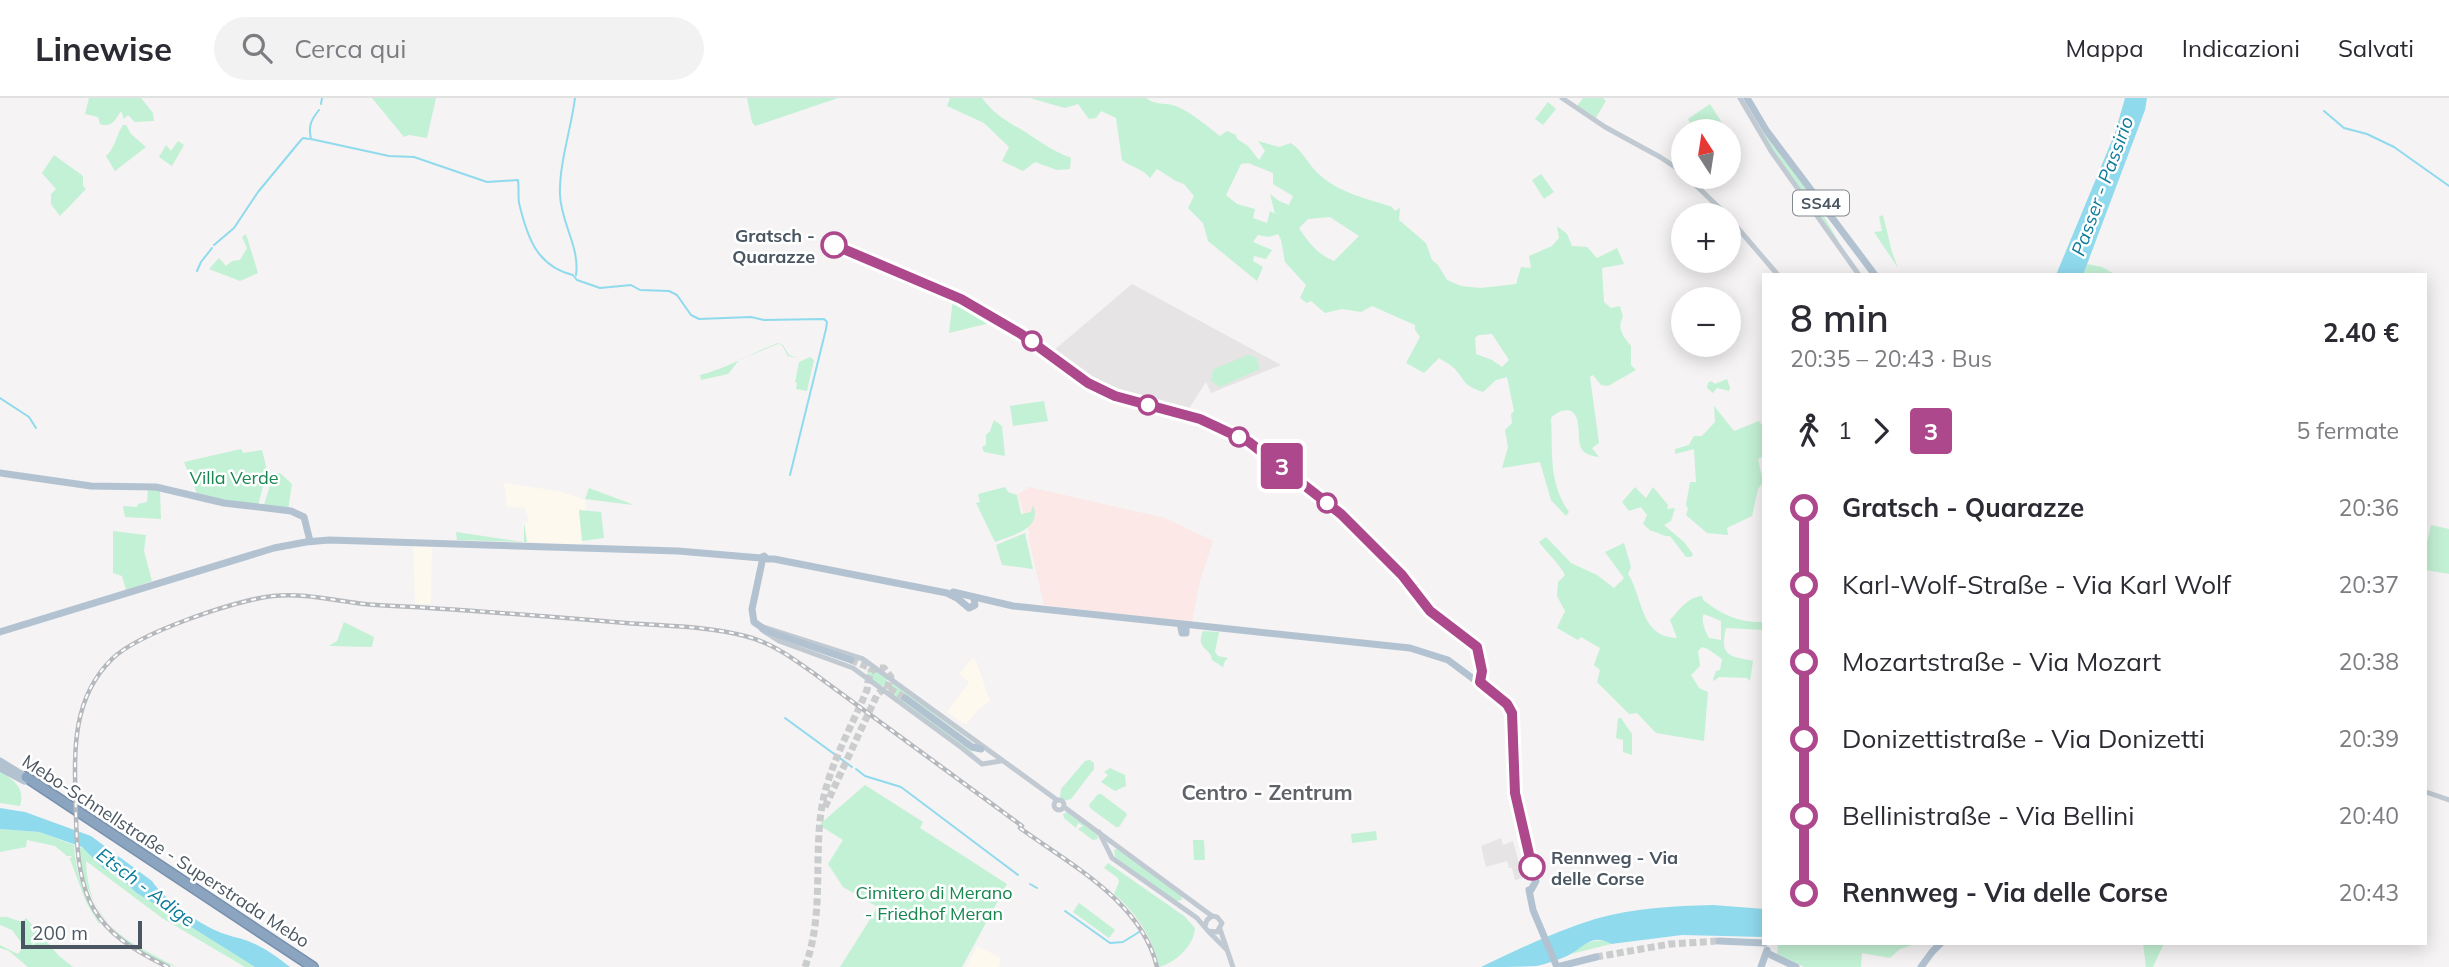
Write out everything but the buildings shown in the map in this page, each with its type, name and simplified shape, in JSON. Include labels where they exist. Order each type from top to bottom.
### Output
[{"type":"highway","name":"Mebo-Schnellstraße - Superstrada Mebo","points":[[25,779],[304,967]]},
{"type":"highway","name":"Mebo-Schnellstraße - Superstrada Mebo","points":[[25,779],[313,967]]},
{"type":"main road","name":"SS44","points":[[1746,98],[1766,130],[1873,273]]},
{"type":"main road","points":[[0,473],[91,486],[152,486],[224,503],[292,511],[304,517],[310,541]]},
{"type":"main road","points":[[0,632],[274,548],[310,541],[678,551],[774,559],[958,593],[973,601],[1183,627],[1200,626],[1423,650],[1448,660],[1480,682],[1509,707],[1513,716],[1515,793],[1536,885],[1531,892],[1533,910],[1556,965],[1596,957]]},
{"type":"main road","points":[[763,560],[751,614],[754,622],[760,628],[851,660]]},
{"type":"main road","points":[[905,698],[980,753]]},
{"type":"main road","name":"Mebo-Schnellstraße - Superstrada Mebo","points":[[0,765],[25,779]]},
{"type":"main road","points":[[1719,941],[1765,946],[1796,967]]},
{"type":"main road","points":[[1921,967],[1939,945]]},
{"type":"main road","points":[[1760,967],[1765,946]]},
{"type":"street","points":[[1562,98],[1605,127],[1671,165]]},
{"type":"street","points":[[1740,98],[1776,159],[1858,273]]},
{"type":"street","points":[[1699,189],[1714,203]]},
{"type":"street","points":[[1741,232],[1776,273]]},
{"type":"street","points":[[760,628],[768,628],[854,655],[874,666],[980,753],[983,765],[1003,761]]},
{"type":"street","points":[[760,628],[779,641],[845,664],[980,753]]},
{"type":"street","points":[[865,677],[865,668],[874,666]]},
{"type":"street","points":[[882,690],[890,686],[890,679]]},
{"type":"street","points":[[980,753],[989,749],[993,755],[1050,796],[1056,802],[1055,807],[1058,810],[1064,807],[1221,921],[1217,933],[1226,949]]},
{"type":"street","points":[[991,763],[993,755]]},
{"type":"street","points":[[2427,792],[2449,800]]},
{"type":"street","points":[[1099,832],[1112,858],[1217,933],[1233,967]]},
{"type":"street","points":[[1111,854],[1114,849],[1120,848]]},
{"type":"street","points":[[1179,906],[1186,897]]},
{"type":"street","points":[[1207,928],[1206,920],[1212,916]]},
{"type":"shaded area","points":[[1132,284],[1281,365],[1211,393],[1206,382],[1186,413],[1115,393],[1096,384],[1053,351]]},
{"type":"shaded area","points":[[504,483],[558,491],[586,500],[586,511],[579,511],[583,545],[525,542],[523,522],[528,522],[528,516],[524,508],[507,507]]},
{"type":"shaded area","points":[[1029,487],[1165,518],[1213,541],[1200,580],[1192,622],[1044,605],[1028,535],[1030,534],[1018,494]]},
{"type":"shaded area","points":[[413,546],[432,547],[431,604],[415,604]]},
{"type":"shaded area","points":[[971,659],[976,660],[990,701],[978,710],[966,725],[947,712],[969,682],[959,674]]},
{"type":"shaded area","points":[[1501,838],[1503,845],[1513,841],[1523,878],[1515,880],[1507,861],[1486,867],[1481,846]]},
{"type":"shaded area","points":[[977,946],[1001,958],[999,967],[966,967]]},
{"type":"green space","points":[[89,98],[141,98],[153,113],[154,121],[135,122],[128,115],[124,119],[121,111],[110,124],[100,124],[98,117],[85,114]]},
{"type":"green space","points":[[372,98],[436,98],[427,138],[409,135],[404,137]]},
{"type":"green space","points":[[747,98],[838,98],[755,126]]},
{"type":"green space","points":[[950,98],[982,98],[1003,118],[1048,147],[1071,158],[1070,169],[1057,170],[1035,162],[1023,171],[1002,161],[1009,147],[984,123],[947,106]]},
{"type":"green space","points":[[1030,98],[1146,98],[1173,105],[1189,113],[1220,136],[1227,131],[1236,135],[1259,160],[1265,151],[1258,141],[1279,147],[1291,143],[1317,172],[1337,187],[1392,207],[1395,211],[1400,208],[1399,220],[1426,243],[1432,260],[1447,280],[1461,286],[1481,288],[1516,284],[1521,267],[1531,268],[1529,256],[1552,246],[1559,238],[1557,226],[1567,234],[1572,246],[1587,247],[1597,258],[1617,248],[1624,264],[1602,268],[1604,302],[1611,308],[1620,306],[1623,317],[1621,329],[1631,346],[1631,365],[1636,370],[1608,386],[1601,385],[1593,375],[1590,377],[1599,443],[1592,448],[1599,457],[1581,449],[1577,419],[1572,412],[1561,411],[1551,418],[1555,478],[1562,501],[1569,512],[1566,516],[1551,500],[1540,462],[1502,468],[1508,447],[1505,430],[1512,423],[1511,414],[1514,411],[1507,377],[1496,380],[1483,392],[1469,385],[1455,369],[1439,358],[1424,373],[1406,363],[1420,337],[1415,325],[1372,306],[1361,312],[1342,309],[1325,313],[1311,301],[1307,303],[1300,298],[1306,285],[1285,262],[1278,234],[1269,237],[1258,235],[1253,242],[1272,250],[1266,259],[1254,256],[1253,261],[1263,267],[1257,281],[1208,241],[1203,223],[1188,208],[1194,196],[1184,184],[1157,169],[1150,178],[1122,160],[1116,118],[1101,111],[1096,118],[1089,119],[1078,104],[1065,108]],"holes":[[[1248,163],[1273,173],[1273,184],[1293,196],[1289,205],[1270,194],[1275,214],[1270,211],[1267,223],[1253,218],[1255,209],[1237,204],[1226,195],[1241,164]],[[1330,217],[1359,236],[1334,261],[1314,248],[1299,228],[1308,219]],[[1492,334],[1509,360],[1502,367],[1476,354],[1475,338]]]},
{"type":"green space","points":[[1583,98],[1603,98],[1606,101],[1595,119],[1577,106]]},
{"type":"green space","points":[[1548,102],[1556,109],[1543,125],[1535,119]]},
{"type":"green space","points":[[1710,104],[1719,119],[1688,119]]},
{"type":"green space","points":[[123,125],[146,147],[115,171],[106,156]]},
{"type":"green space","points":[[1761,128],[1814,199],[1841,246],[1769,144]]},
{"type":"green space","points":[[178,141],[184,145],[172,166],[159,157],[166,145],[171,151]]},
{"type":"green space","points":[[54,155],[83,176],[83,186],[86,189],[60,216],[51,204],[51,194],[56,189],[42,173]]},
{"type":"green space","points":[[1541,174],[1554,192],[1544,199],[1532,180]]},
{"type":"green space","points":[[1883,215],[1898,268],[1874,232],[1882,231],[1879,217]]},
{"type":"green space","points":[[246,234],[258,273],[240,281],[209,269],[219,258],[226,266],[232,261],[240,260],[247,248],[242,237]]},
{"type":"green space","points":[[2087,264],[2102,267],[2112,273],[2084,273]]},
{"type":"green space","points":[[953,299],[994,322],[949,333]]},
{"type":"green space","points":[[778,343],[783,345],[789,355],[798,358],[788,356],[782,345],[778,344],[744,358]]},
{"type":"green space","points":[[1248,355],[1256,357],[1260,369],[1220,387],[1211,381],[1213,370]]},
{"type":"green space","points":[[810,357],[814,360],[807,391],[796,389],[799,362]]},
{"type":"green space","points":[[739,360],[728,374],[701,380],[700,375]]},
{"type":"green space","points":[[1727,379],[1729,391],[1717,388],[1713,393],[1707,388],[1711,381],[1715,384]]},
{"type":"green space","points":[[1044,401],[1048,421],[1013,426],[1010,406]]},
{"type":"green space","points":[[1714,406],[1734,431],[1759,421],[1762,425],[1762,457],[1758,459],[1762,483],[1758,489],[1752,516],[1727,528],[1728,535],[1707,533],[1686,515],[1690,482],[1696,482],[1694,449],[1675,454],[1675,449],[1689,445],[1694,436],[1702,436],[1715,422]]},
{"type":"green space","points":[[994,420],[1002,426],[1005,456],[984,452],[982,447],[986,445],[986,435]]},
{"type":"green space","name":"Villa Verde","points":[[241,449],[243,453],[262,450],[267,470],[258,506],[198,496],[184,462]]},
{"type":"green space","points":[[274,473],[280,473],[292,484],[288,510],[263,508]]},
{"type":"green space","points":[[1005,487],[1008,492],[1017,495],[1021,514],[1031,512],[1033,505],[1034,520],[1017,534],[995,542],[976,503],[980,502],[978,494]]},
{"type":"green space","points":[[1635,487],[1646,498],[1653,487],[1668,505],[1667,509],[1675,508],[1671,521],[1664,525],[1684,542],[1693,554],[1691,557],[1686,557],[1670,536],[1651,531],[1643,524],[1647,515],[1641,507],[1629,511],[1622,502]]},
{"type":"green space","points":[[148,488],[160,490],[161,519],[125,517],[123,506],[137,507],[138,504],[147,502]]},
{"type":"green space","points":[[589,488],[629,503],[633,505],[585,499]]},
{"type":"green space","points":[[579,510],[601,512],[604,538],[582,541]]},
{"type":"green space","points":[[2431,525],[2449,529],[2449,574],[2427,570],[2427,542]]},
{"type":"green space","points":[[113,531],[146,535],[144,551],[152,581],[126,590],[122,576],[113,573]]},
{"type":"green space","points":[[456,532],[524,542],[457,540]]},
{"type":"green space","points":[[1025,533],[1033,569],[1002,565],[996,545]]},
{"type":"green space","points":[[1546,537],[1571,563],[1597,575],[1614,588],[1624,578],[1605,552],[1624,543],[1631,567],[1628,574],[1644,614],[1656,631],[1665,636],[1677,638],[1670,620],[1688,601],[1702,596],[1703,600],[1724,614],[1746,621],[1762,622],[1762,630],[1726,628],[1725,650],[1738,658],[1753,661],[1750,681],[1747,678],[1719,677],[1714,681],[1722,659],[1702,647],[1698,651],[1700,666],[1691,675],[1699,688],[1708,692],[1704,741],[1656,733],[1637,713],[1629,714],[1597,682],[1600,670],[1594,665],[1600,648],[1557,628],[1565,611],[1557,596],[1558,582],[1565,575],[1539,542]],"holes":[[[1704,614],[1721,621],[1721,640],[1709,638],[1703,622]]]},
{"type":"green space","points":[[344,622],[374,637],[372,647],[329,646],[337,641]]},
{"type":"green space","points":[[1203,631],[1219,632],[1215,652],[1218,656],[1228,658],[1223,667],[1212,660],[1202,645]]},
{"type":"green space","points":[[871,668],[887,678],[887,685],[881,686],[868,677],[867,671]]},
{"type":"green space","points":[[893,683],[978,746],[907,696],[904,701],[906,703],[965,744],[975,755],[887,691]]},
{"type":"green space","points":[[1618,718],[1621,718],[1632,734],[1632,755],[1623,752],[1623,740],[1616,738]]},
{"type":"green space","points":[[1085,761],[1094,763],[1094,769],[1071,799],[1063,801],[1060,798],[1061,789]]},
{"type":"green space","points":[[1110,768],[1125,775],[1126,786],[1115,791],[1101,782],[1108,775],[1104,772]]},
{"type":"green space","points":[[0,771],[20,789],[20,806],[0,803]]},
{"type":"green space","name":"Cimitero di Merano - Friedhof Meran","points":[[865,785],[923,822],[920,828],[1007,884],[962,967],[840,967],[879,905],[876,906],[843,887],[828,864],[843,840],[819,825]]},
{"type":"green space","points":[[1098,794],[1127,815],[1119,827],[1090,808],[1089,805]]},
{"type":"green space","points":[[1067,812],[1097,833],[1098,839],[1093,840],[1078,829],[1083,826],[1078,823],[1076,828],[1064,818],[1063,814]]},
{"type":"green space","points":[[0,829],[39,832],[74,845],[82,886],[99,924],[86,902],[70,859],[72,856],[67,856],[55,846],[27,840],[26,847],[0,852]]},
{"type":"green space","points":[[1376,831],[1377,840],[1352,843],[1351,834]]},
{"type":"green space","points":[[1193,840],[1204,840],[1205,860],[1194,860]]},
{"type":"green space","points":[[78,846],[150,901],[255,967],[245,967],[162,918],[86,861],[88,883],[94,900],[81,867]]},
{"type":"green space","points":[[1117,849],[1181,895],[1182,900],[1175,901],[1115,857],[1114,850]]},
{"type":"green space","points":[[1108,863],[1184,916],[1195,928],[1194,935],[1183,953],[1171,962],[1159,967],[1142,926],[1130,909],[1114,894],[1119,882],[1118,878],[1104,868]]},
{"type":"green space","points":[[1079,903],[1115,930],[1109,938],[1073,912]]},
{"type":"green space","points":[[0,917],[22,922],[26,918],[59,956],[73,967],[28,967],[9,951],[0,948],[0,945],[18,954],[24,946],[12,930],[0,925]]},
{"type":"green space","points":[[114,929],[126,939],[177,967],[138,950]]},
{"type":"green space","points":[[1605,940],[1611,944],[1571,954],[1586,943]]},
{"type":"green space","points":[[1778,945],[1913,945],[1900,949],[1890,958],[1862,953],[1861,967],[1804,967],[1777,954]]},
{"type":"green space","points":[[2143,945],[2163,945],[2153,967],[2146,967]]},
{"type":"water","name":"Passer - Passirio","points":[[2125,98],[2147,98],[2145,110],[2084,273],[2057,273],[2115,133]]},
{"type":"water","name":"Etsch - Adige","points":[[0,808],[25,812],[91,836],[152,881],[164,895],[190,916],[221,933],[259,946],[290,967],[255,967],[137,893],[110,870],[104,869],[82,847],[39,832],[0,829]]},
{"type":"water","points":[[1683,906],[1762,909],[1762,937],[1682,935],[1611,944],[1598,940],[1567,956],[1540,965],[1481,967],[1523,947],[1595,919],[1624,912]]},
{"type":"waterway","points":[[321,104],[322,98]]},
{"type":"waterway","points":[[575,98],[561,171],[560,195],[563,215],[573,245],[576,275]]},
{"type":"waterway","points":[[319,110],[311,123],[311,139],[389,156],[414,157],[487,182],[518,180],[519,203],[535,248],[550,265],[573,275],[577,280],[600,288],[631,285],[640,290],[669,291],[677,295],[691,315],[699,319],[824,319],[827,322],[826,329],[790,475]]},
{"type":"waterway","points":[[2324,111],[2344,128],[2367,134],[2394,147],[2449,186]]},
{"type":"waterway","points":[[214,245],[234,228],[258,192],[301,140],[309,139]]},
{"type":"waterway","points":[[197,271],[212,248]]},
{"type":"waterway","points":[[0,398],[29,417],[36,428]]},
{"type":"waterway","points":[[785,718],[852,767]]},
{"type":"waterway","points":[[856,769],[865,776],[901,787],[1018,875]]},
{"type":"waterway","points":[[1030,884],[1037,888]]},
{"type":"waterway","points":[[1065,911],[1110,943],[1123,942],[1139,932]]},
{"type":"tunnel","points":[[851,660],[873,669]]},
{"type":"tunnel","points":[[868,682],[871,671],[884,668],[891,677],[887,689]]},
{"type":"tunnel","points":[[805,967],[815,929],[819,831],[824,796],[834,765],[867,690],[868,681]]},
{"type":"tunnel","points":[[879,691],[890,689],[905,698]]},
{"type":"tunnel","points":[[825,807],[881,691]]},
{"type":"tunnel","points":[[1596,957],[1670,944],[1719,941]]},
{"type":"railway","points":[[168,967],[142,954],[106,926],[94,910],[86,892],[77,846],[76,818],[75,754],[81,713],[98,676],[112,659],[125,649],[188,619],[273,596],[299,595],[376,605],[686,627],[716,630],[754,639],[804,666],[1022,826]]},
{"type":"railway","points":[[1020,828],[1082,871],[1121,904],[1149,944],[1157,967]]},
{"type":"bus line","name":"3","points":[[834,245],[961,299],[1011,327],[1060,360],[1088,383],[1115,396],[1200,419],[1249,442],[1341,514],[1402,575],[1430,611],[1477,647],[1482,671],[1480,682],[1507,704],[1513,716],[1513,778],[1532,867]]},
{"type":"place","name":"Gratsch - Quarazze","points":[[834,245]]},
{"type":"place","name":"Rennweg - Via delle Corse","points":[[1532,867]]},
{"type":"district","name":"Centro - Zentrum","points":[[1267,792]]}]
